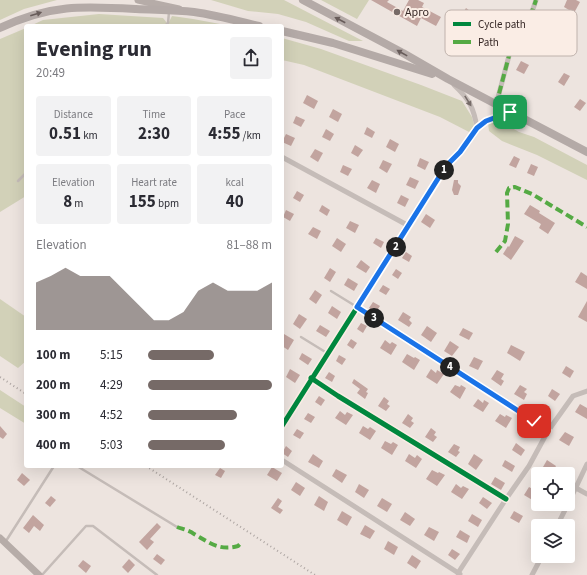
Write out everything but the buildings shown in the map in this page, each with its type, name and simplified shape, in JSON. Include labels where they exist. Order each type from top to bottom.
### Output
[{"type":"main road","points":[[138,0],[250,24]]},
{"type":"main road","points":[[303,0],[403,53],[496,105],[587,152]]},
{"type":"main road","points":[[0,28],[16,20],[40,12],[66,7],[93,6],[194,12]]},
{"type":"main road","points":[[284,31],[333,43],[448,79]]},
{"type":"main road","points":[[3,540],[40,575]]},
{"type":"street","points":[[532,10],[536,0]]},
{"type":"street","points":[[496,105],[509,56]]},
{"type":"street","points":[[448,79],[465,95],[471,104],[475,114],[477,128]]},
{"type":"street","points":[[284,423],[446,166],[460,152],[477,128],[486,121],[510,112]]},
{"type":"street","points":[[284,158],[409,226]]},
{"type":"street","points":[[357,307],[548,431]]},
{"type":"street","points":[[311,378],[506,499]]},
{"type":"street","points":[[284,461],[460,574],[506,499],[529,466],[548,431],[573,396],[587,391]]},
{"type":"street","points":[[587,464],[576,488],[587,494]]},
{"type":"street","points":[[532,575],[538,563]]},
{"type":"lane","points":[[168,24],[169,11]]},
{"type":"lane","points":[[18,181],[24,175]]},
{"type":"lane","points":[[331,291],[357,307]]},
{"type":"lane","points":[[301,338],[327,353]]},
{"type":"lane","points":[[3,540],[53,468]]},
{"type":"lane","points":[[80,468],[177,527]]},
{"type":"lane","points":[[40,575],[86,526],[89,525],[93,526],[157,575]]},
{"type":"green space","points":[[0,0],[57,0],[24,9],[0,20]]},
{"type":"green space","points":[[211,0],[284,0],[363,41],[349,41],[306,22],[278,14],[248,11]]},
{"type":"green space","points":[[321,0],[369,0],[357,19]]},
{"type":"green space","points":[[99,14],[163,18],[167,23],[34,24],[43,20]]},
{"type":"green space","points":[[172,16],[220,24],[168,24]]},
{"type":"green space","points":[[24,29],[24,197],[0,212],[0,39]]},
{"type":"green space","points":[[284,39],[321,49],[462,101],[472,117],[474,125],[471,133],[440,117],[304,65],[284,60]]},
{"type":"green space","points":[[494,119],[519,132],[534,137],[587,165],[587,180],[537,155],[502,141],[489,131],[488,123]]},
{"type":"green space","points":[[0,299],[24,316],[24,363],[18,368],[0,356]]},
{"type":"green space","points":[[0,390],[24,406],[24,423],[0,408]]},
{"type":"railway","points":[[0,377],[24,393]]},
{"type":"railway","points":[[149,468],[315,575]]},
{"type":"marked path","points":[[532,10],[536,0]]},
{"type":"marked path","points":[[496,105],[509,56]]},
{"type":"marked path","points":[[496,252],[505,241],[508,224],[507,193],[509,188],[515,187],[532,194],[587,227]]},
{"type":"marked path","points":[[177,527],[220,547],[225,548],[238,546],[241,543]]},
{"type":"cycle path","points":[[284,423],[446,167],[460,152],[477,128],[486,121],[510,112]]},
{"type":"cycle path","points":[[357,307],[548,431]]},
{"type":"cycle path","points":[[311,378],[506,499]]},
{"type":"place","name":"Арго","points":[[397,12]]},
{"type":"route","points":[[510,112],[486,121],[477,128],[460,152],[446,166],[357,307],[534,421]]}]
